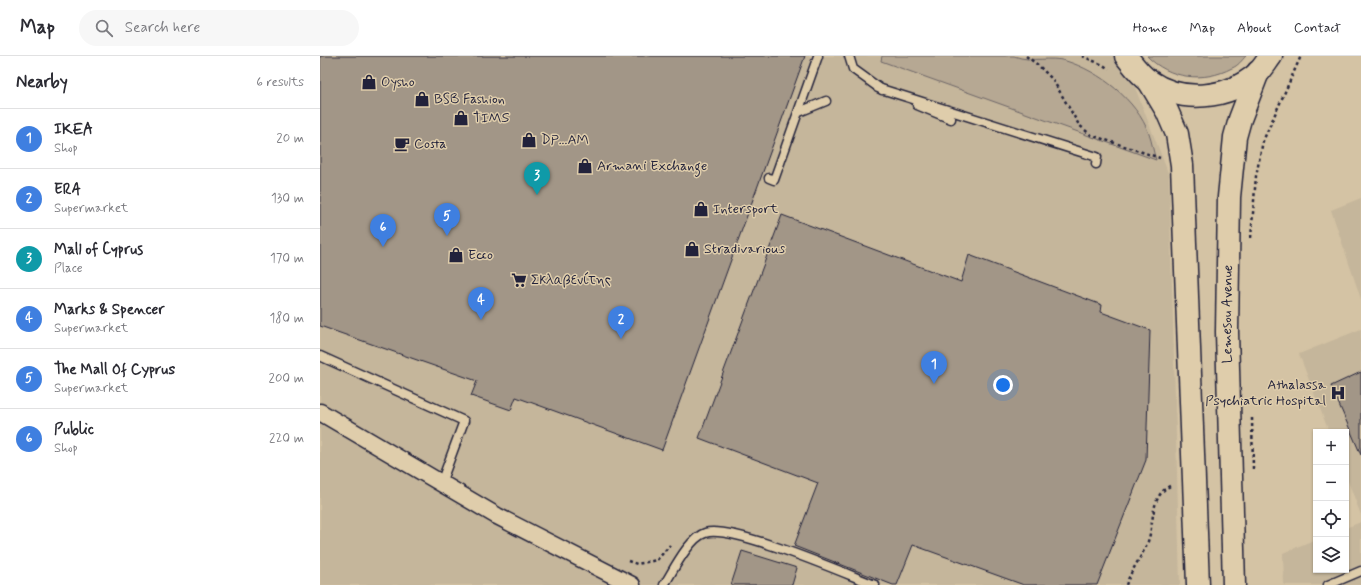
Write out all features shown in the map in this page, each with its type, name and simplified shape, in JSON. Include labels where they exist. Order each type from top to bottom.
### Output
[{"type":"main road","points":[[1118,63],[1176,94],[1205,96],[1234,89],[1265,64]]},
{"type":"main road","name":"Lemesou Avenue","points":[[1234,585],[1227,332],[1229,197],[1235,137],[1240,119],[1265,64]]},
{"type":"main road","points":[[1150,81],[1167,111],[1177,134],[1182,165],[1198,585]]},
{"type":"street","points":[[320,412],[497,516],[632,585]]},
{"type":"lane","points":[[769,178],[774,180],[818,56]]},
{"type":"lane","points":[[849,56],[853,69],[878,88],[951,119]]},
{"type":"lane","points":[[878,88],[1097,157],[1096,164]]},
{"type":"lane","points":[[800,108],[826,101]]},
{"type":"lane","points":[[320,356],[464,421],[441,483]]},
{"type":"lane","points":[[664,585],[692,542],[703,533],[714,531],[727,532],[757,541],[875,585]]},
{"type":"lane","points":[[1328,585],[1361,571]]},
{"type":"path","points":[[1026,56],[1038,65],[1053,80],[1079,125],[1091,135],[1164,160],[1162,154]]},
{"type":"path","points":[[1082,56],[1103,65],[1118,63]]},
{"type":"path","points":[[1251,239],[1256,176],[1263,141],[1301,56]]},
{"type":"path","points":[[1252,417],[1254,461],[1253,474]]},
{"type":"path","points":[[1126,585],[1129,574],[1147,543],[1154,506],[1162,490],[1170,486]]},
{"type":"path","points":[[625,561],[637,564],[657,560],[675,542]]},
{"type":"shaded area","points":[[320,56],[1113,56],[1134,85],[1169,175],[1180,585],[320,585]]},
{"type":"shaded area","points":[[882,56],[1014,56],[1028,59],[1054,59],[1066,61],[1091,72],[1104,80],[1115,88],[1136,110],[1149,134],[1156,160],[881,61]]},
{"type":"shaded area","points":[[1147,56],[1246,56],[1234,67],[1221,73],[1199,77],[1176,74],[1166,70]]},
{"type":"shaded area","points":[[1361,198],[1361,299],[1331,210]]},
{"type":"shaded area","name":"Athalassa Psychiatric Hospital","points":[[1361,329],[1361,515],[1349,484],[1349,429],[1328,429],[1299,354]]},
{"type":"shaded area","points":[[1361,522],[1361,585],[1284,585],[1283,553],[1313,540],[1313,573],[1349,573],[1349,527]]},
{"type":"building","points":[[320,56],[805,56],[662,450],[516,397],[511,410],[471,396],[477,381],[320,326]]},
{"type":"building","points":[[782,215],[961,282],[969,255],[1102,305],[1101,312],[1150,330],[1146,460],[1097,585],[1024,585],[913,545],[897,585],[893,585],[794,546],[818,483],[699,438]]},
{"type":"building","points":[[1361,372],[1361,455],[1331,386]]},
{"type":"building","points":[[742,551],[797,568],[792,585],[731,585]]},
{"type":"place","name":"Oysho","points":[[369,82]]},
{"type":"place","name":"BSB Fashion","points":[[422,99]]},
{"type":"place","name":"TIMS","points":[[461,118]]},
{"type":"place","name":"DP...AM","points":[[529,140]]},
{"type":"place","name":"Costa","points":[[402,144]]},
{"type":"place","name":"Armani Exchange","points":[[585,166]]},
{"type":"place","name":"Mall of Cyprus","points":[[537,195]]},
{"type":"place","name":"Intersport","points":[[701,209]]},
{"type":"place","name":"The Mall Of Cyprus","points":[[447,236]]},
{"type":"place","name":"Public","points":[[383,247]]},
{"type":"place","name":"Stradivarious","points":[[692,249]]},
{"type":"place","name":"Ecco","points":[[456,255]]},
{"type":"place","name":"Σκλαβενίτης","points":[[519,280]]},
{"type":"place","name":"Marks & Spencer","points":[[481,320]]},
{"type":"place","name":"ERA","points":[[621,339]]},
{"type":"place","name":"IKEA","points":[[934,384]]},
{"type":"place","name":"Athalassa Psychiatric Hospital","points":[[1338,393]]}]
